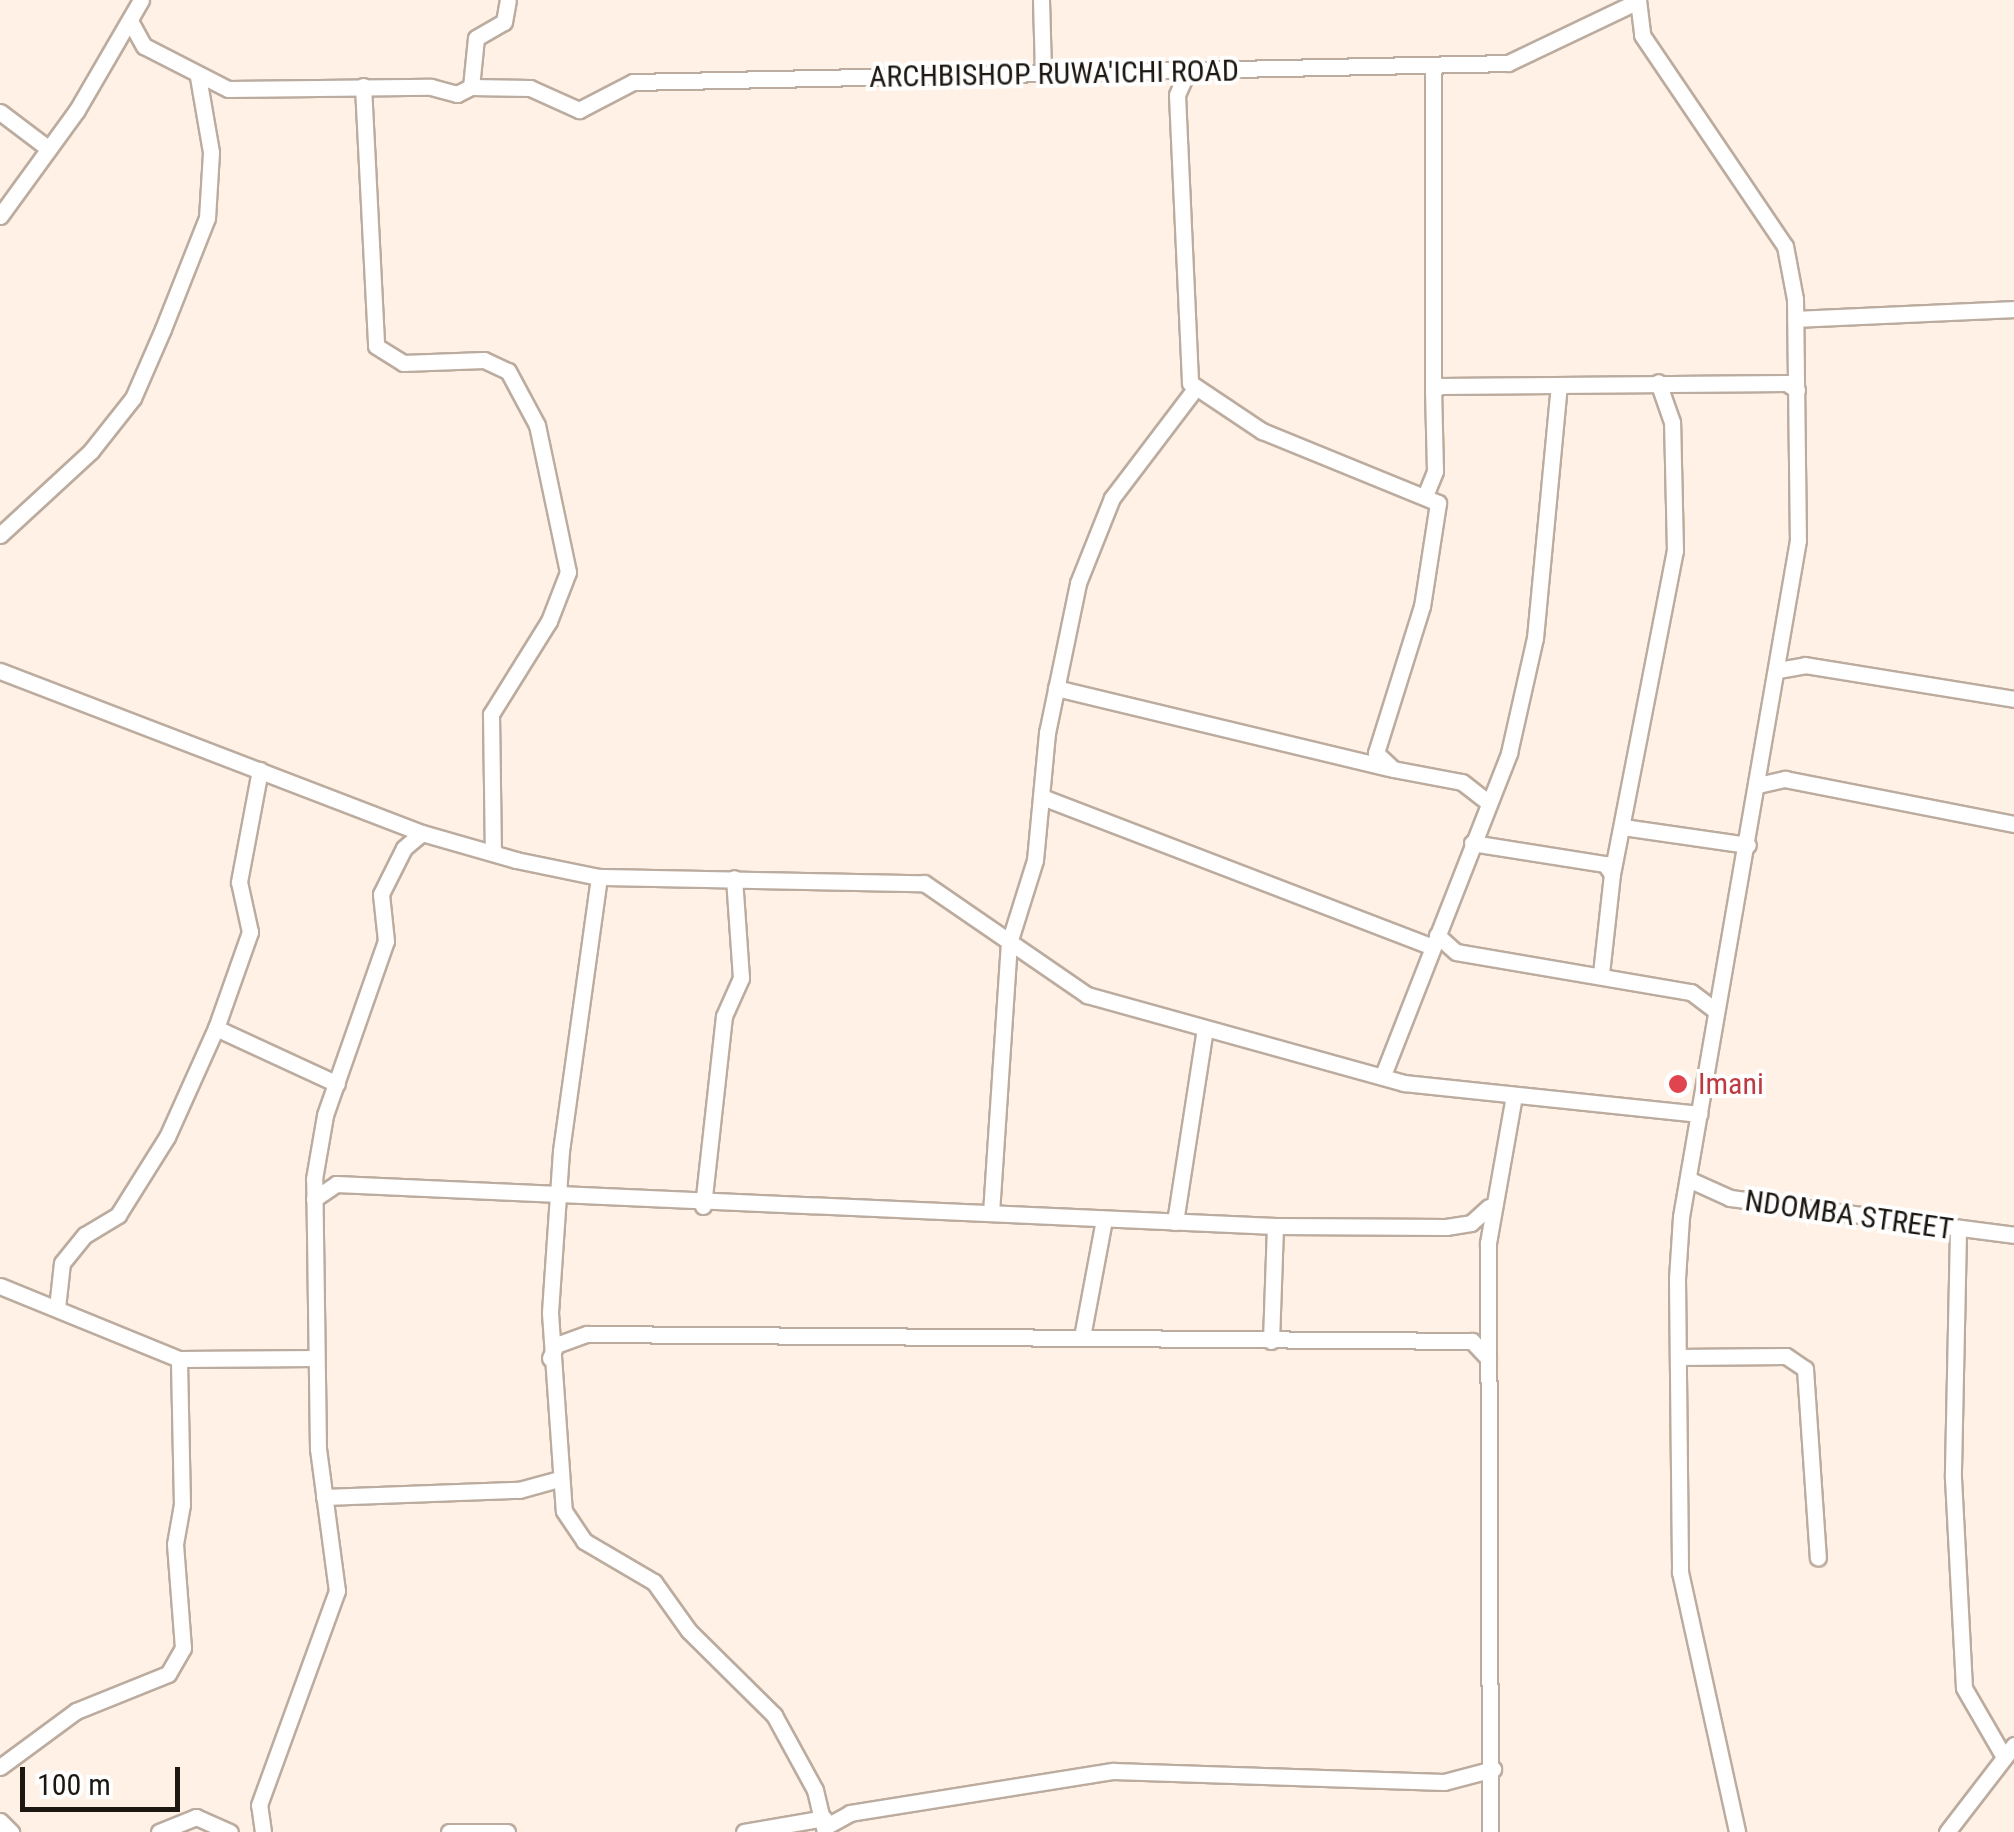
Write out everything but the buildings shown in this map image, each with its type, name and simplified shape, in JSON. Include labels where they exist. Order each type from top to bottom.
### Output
[{"type":"street","points":[[0,216],[49,149],[140,0]]},
{"type":"street","points":[[114,45],[144,46],[228,89],[457,94],[470,87],[476,38],[504,22],[508,0]]},
{"type":"street","points":[[1042,0],[1044,73]]},
{"type":"street","points":[[1636,1],[1642,35],[1785,246],[1796,319],[1802,499],[1778,670],[1698,1114],[1676,1279],[1680,1572],[1738,1832]]},
{"type":"street","name":"ARCHBISHOP RUWA'ICHI ROAD","points":[[470,87],[530,88],[580,110],[632,82],[1433,66],[1531,57],[1636,1]]},
{"type":"street","points":[[130,21],[144,46]]},
{"type":"street","points":[[1425,496],[1435,471],[1433,66]]},
{"type":"street","points":[[991,1214],[1009,943],[1035,860],[1056,688],[1090,544],[1112,498],[1194,390],[1177,95],[1188,70]]},
{"type":"street","points":[[0,535],[91,451],[133,398],[163,329],[207,218],[211,152],[198,77]]},
{"type":"street","points":[[369,91],[376,346],[404,363],[484,360],[508,370],[537,425],[568,572],[550,621],[491,714],[493,853]]},
{"type":"street","points":[[0,112],[49,149]]},
{"type":"street","points":[[1796,319],[1811,312],[2014,309]]},
{"type":"street","points":[[1433,391],[1658,382],[1786,383],[1797,390]]},
{"type":"street","points":[[1601,973],[1612,874],[1675,551],[1672,422],[1658,382]]},
{"type":"street","points":[[1383,1075],[1489,803],[1535,638],[1559,385]]},
{"type":"street","points":[[1194,390],[1385,488],[1425,496],[1441,515],[1422,606],[1376,737],[1376,752],[1393,769]]},
{"type":"street","points":[[1778,670],[1805,665],[2014,699]]},
{"type":"street","points":[[0,671],[422,833],[493,853],[599,877],[924,883],[1087,995],[1204,1030],[1383,1075],[1514,1095],[1698,1114]]},
{"type":"street","points":[[1056,688],[1462,782],[1489,803]]},
{"type":"street","points":[[57,1308],[62,1263],[85,1235],[118,1215],[153,1162],[216,1028],[250,932],[240,882],[260,770]]},
{"type":"street","points":[[1758,785],[1786,779],[2014,824]]},
{"type":"street","points":[[1042,797],[1456,952],[1601,973],[1691,992],[1716,1011]]},
{"type":"street","points":[[1623,826],[1748,845]]},
{"type":"street","points":[[257,1830],[333,1610],[316,1358],[314,1199],[325,1115],[386,942],[381,894],[404,848],[422,833]]},
{"type":"street","points":[[1472,843],[1596,861],[1612,874]]},
{"type":"street","points":[[599,877],[558,1198],[549,1360],[558,1479],[577,1534],[654,1582],[689,1631],[774,1715],[825,1826]]},
{"type":"street","points":[[704,1206],[724,1016],[741,978],[734,878]]},
{"type":"street","points":[[216,1028],[337,1084]]},
{"type":"street","points":[[1175,1222],[1204,1030]]},
{"type":"street","points":[[1490,1832],[1494,1769],[1489,1207],[1514,1095]]},
{"type":"street","name":"NDOMBA STREET","points":[[1688,1179],[1730,1198],[2014,1236]]},
{"type":"street","points":[[314,1199],[336,1184],[704,1206],[1275,1226],[1472,1223],[1489,1207]]},
{"type":"street","points":[[1082,1337],[1104,1219]]},
{"type":"street","points":[[1472,1223],[1488,1243]]},
{"type":"street","points":[[1271,1340],[1275,1226]]},
{"type":"street","points":[[1948,1832],[2009,1751],[1964,1688],[1953,1478],[1958,1230]]},
{"type":"street","points":[[0,1286],[179,1359],[316,1358]]},
{"type":"street","points":[[549,1360],[556,1346],[587,1334],[1472,1342],[1488,1330]]},
{"type":"street","points":[[1472,1342],[1488,1358]]},
{"type":"street","points":[[1678,1357],[1786,1356],[1806,1369],[1818,1558]]},
{"type":"street","points":[[0,1767],[76,1710],[168,1674],[183,1648],[175,1544],[182,1505],[179,1359]]},
{"type":"street","points":[[324,1497],[518,1490],[558,1479]]},
{"type":"street","points":[[744,1832],[825,1826],[850,1813],[1113,1771],[1444,1782],[1494,1769]]},
{"type":"street","points":[[159,1832],[196,1817],[230,1832]]},
{"type":"street","points":[[0,1820],[11,1832]]},
{"type":"street","points":[[449,1832],[507,1832]]},
{"type":"place","name":"Imani","points":[[1678,1084]]}]
